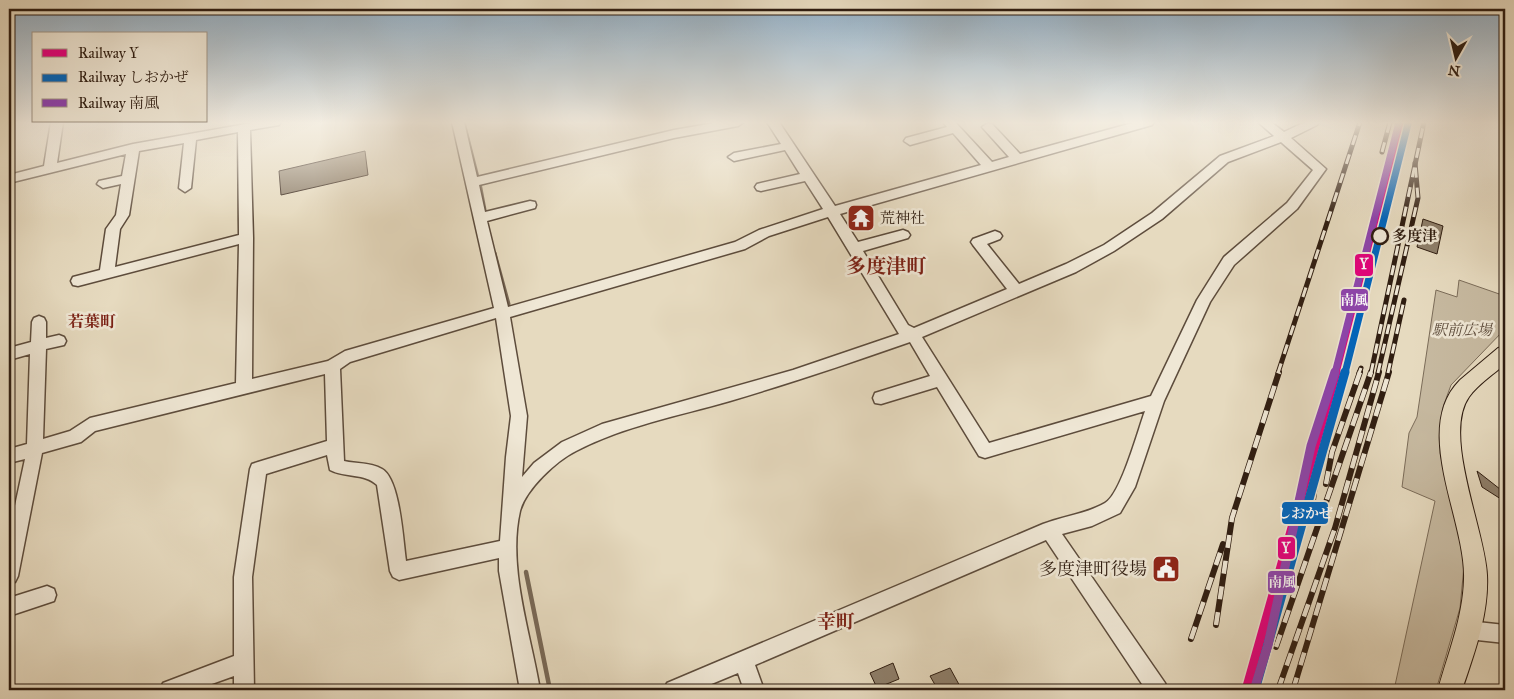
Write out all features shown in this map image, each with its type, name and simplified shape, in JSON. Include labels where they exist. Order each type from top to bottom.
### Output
[{"type":"main road","points":[[1450,690],[1468,630],[1476,592],[1475,560],[1470,528],[1450,448],[1449,425],[1454,408],[1462,392],[1505,354]]},
{"type":"street","points":[[50,168],[52,155]]},
{"type":"street","points":[[9,179],[106,155]]},
{"type":"street","points":[[107,273],[113,229],[122,215],[132,155]]},
{"type":"street","points":[[185,188],[188,155]]},
{"type":"street","points":[[244,155],[246,238],[244,387]]},
{"type":"street","points":[[466,155],[472,182],[484,217],[519,416],[508,548],[508,571],[530,690]]},
{"type":"street","points":[[472,182],[579,155]]},
{"type":"street","points":[[734,157],[746,155]]},
{"type":"street","points":[[794,155],[855,248],[903,329],[913,335],[985,450],[1156,401]]},
{"type":"street","points":[[979,155],[990,167]]},
{"type":"street","points":[[1014,155],[1018,159]]},
{"type":"street","points":[[9,456],[75,437],[90,425],[332,366],[346,357],[730,248],[772,230],[1033,155]]},
{"type":"street","points":[[514,465],[523,477],[529,476],[568,447],[608,430],[794,376],[913,335],[1070,268],[1109,248],[1158,216],[1224,159],[1236,155]]},
{"type":"street","points":[[674,690],[1049,530],[1092,518],[1114,507],[1127,487],[1156,401],[1204,300],[1229,261],[1292,206],[1320,169],[1304,155]]},
{"type":"street","points":[[761,187],[808,176]]},
{"type":"street","points":[[103,184],[127,179]]},
{"type":"street","points":[[484,217],[530,205]]},
{"type":"street","points":[[855,248],[903,236]]},
{"type":"street","points":[[995,236],[978,242],[1016,291]]},
{"type":"street","points":[[78,281],[246,238]]},
{"type":"street","points":[[9,576],[12,545],[35,448],[40,322]]},
{"type":"street","points":[[9,354],[59,341]]},
{"type":"street","points":[[332,366],[336,466],[341,469],[369,471],[380,476],[386,488],[399,571],[508,548]]},
{"type":"street","points":[[881,398],[941,379]]},
{"type":"street","points":[[244,690],[243,577],[258,469],[335,446]]},
{"type":"street","points":[[512,509],[526,484],[536,472]]},
{"type":"street","points":[[1049,530],[1158,690]]},
{"type":"street","points":[[9,606],[47,595]]},
{"type":"street","points":[[1468,630],[1505,634]]},
{"type":"street","points":[[743,660],[754,690]]},
{"type":"street","points":[[170,690],[244,662]]},
{"type":"green space","name":"駅前広場","points":[[1459,280],[1505,296],[1505,329],[1451,385],[1443,407],[1440,453],[1461,539],[1464,566],[1460,608],[1436,690],[1394,690],[1435,501],[1402,487],[1409,433],[1417,417],[1436,290],[1457,297]]},
{"type":"building","points":[[349,155],[365,155],[368,175],[281,195],[279,171]]},
{"type":"building","name":"荒神社","points":[[867,209],[873,219],[869,227],[866,229],[852,226],[853,223],[851,223],[855,212]]},
{"type":"building","points":[[1423,219],[1443,226],[1437,254],[1417,247]]},
{"type":"building","points":[[1477,471],[1505,493],[1504,501],[1482,487]]},
{"type":"building","points":[[893,663],[899,679],[877,688],[870,673]]},
{"type":"building","points":[[950,668],[962,690],[938,690],[930,676]]},
{"type":"waterway","points":[[472,155],[478,177]]},
{"type":"waterway","points":[[480,183],[486,215]]},
{"type":"waterway","points":[[495,253],[509,304]]},
{"type":"waterway","points":[[526,572],[550,690]]},
{"type":"railway","points":[[1278,373],[1349,155]]},
{"type":"railway","points":[[1415,164],[1417,155]]},
{"type":"railway","points":[[1371,373],[1415,164]]},
{"type":"railway","points":[[1378,373],[1418,198],[1415,164]]},
{"type":"railway","points":[[1388,373],[1404,300]]},
{"type":"railway","points":[[1359,373],[1361,368]]},
{"type":"railway","points":[[1216,625],[1232,518],[1279,372]]},
{"type":"railway","points":[[1326,484],[1332,452],[1360,372]]},
{"type":"railway","points":[[1276,647],[1371,372]]},
{"type":"railway","points":[[1278,690],[1335,528],[1379,372]]},
{"type":"railway","points":[[1293,690],[1389,372]]},
{"type":"railway","points":[[1313,500],[1320,448]]},
{"type":"railway","points":[[1191,639],[1223,544]]},
{"type":"rail line","name":"南風","points":[[1255,687],[1268,645],[1311,446],[1339,360],[1391,155]]},
{"type":"rail line","name":"Y","points":[[1246,690],[1340,359],[1392,155]]},
{"type":"rail line","name":"しおかぜ","points":[[1255,690],[1348,361],[1400,155]]},
{"type":"place","name":"荒神社","points":[[861,218]]},
{"type":"place","name":"多度津","points":[[1380,236]]},
{"type":"place","name":"多度津町役場","points":[[1166,569]]},
{"type":"district","name":"多度津町","points":[[886,266]]},
{"type":"district","name":"若葉町","points":[[92,321]]},
{"type":"district","name":"幸町","points":[[836,621]]}]
